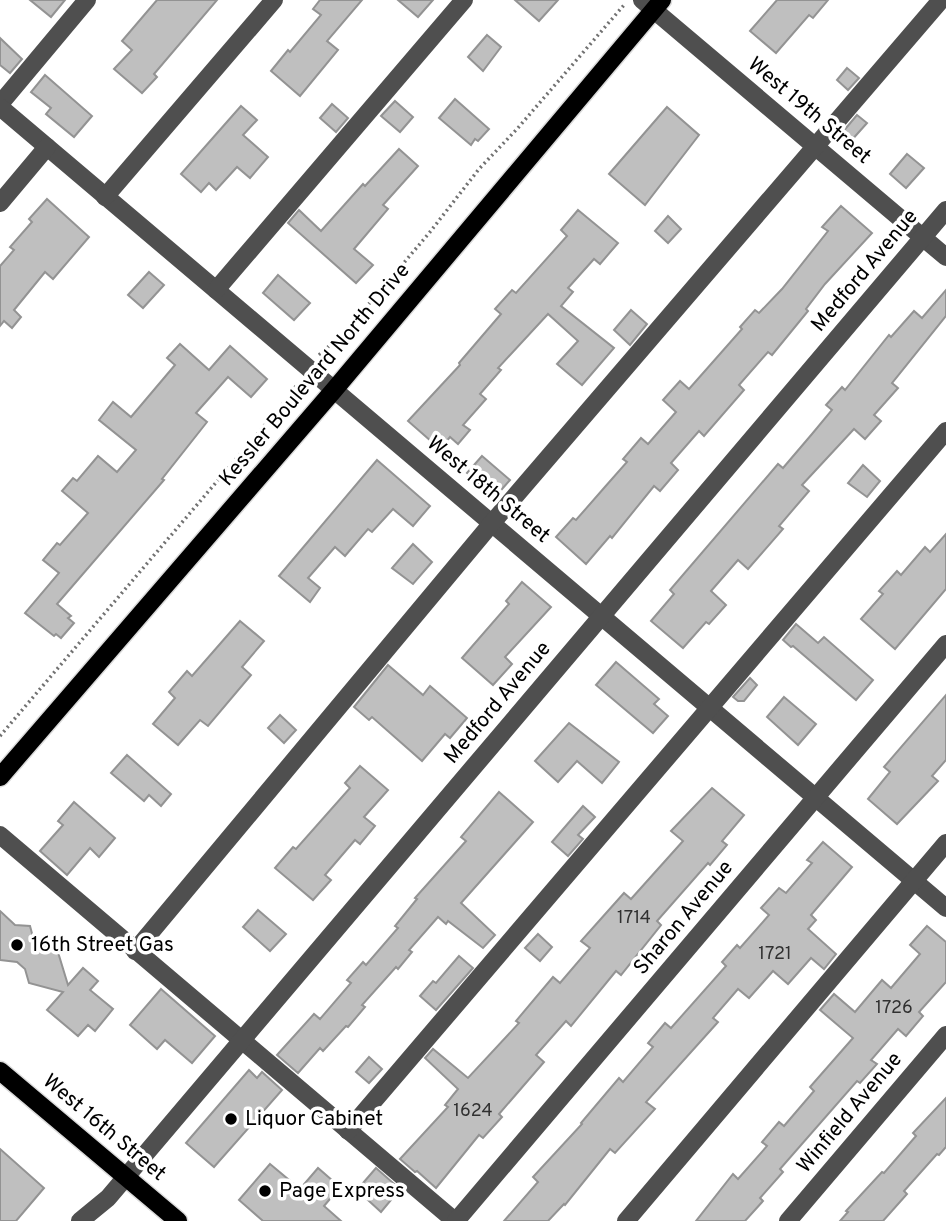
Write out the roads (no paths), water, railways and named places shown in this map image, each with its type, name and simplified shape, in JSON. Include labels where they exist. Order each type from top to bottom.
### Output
[{"type":"main road","name":"Kessler Boulevard North Drive","points":[[1,774],[334,390],[652,3]]},
{"type":"main road","name":"West 16th Street","points":[[0,1071],[178,1221]]},
{"type":"street","points":[[0,106],[87,0]]},
{"type":"street","points":[[105,197],[274,0]]},
{"type":"street","points":[[216,290],[464,0]]},
{"type":"street","points":[[135,951],[492,523],[941,0]]},
{"type":"street","name":"West 19th Street","points":[[652,3],[946,257]]},
{"type":"street","name":"West 18th Street","points":[[0,106],[946,908]]},
{"type":"street","points":[[0,203],[47,148]]},
{"type":"street","name":"Medford Avenue","points":[[80,1221],[105,1201],[946,210]]},
{"type":"street","points":[[348,1131],[946,431]]},
{"type":"street","name":"Sharon Avenue","points":[[455,1221],[946,644]]},
{"type":"street","points":[[0,835],[455,1221]]},
{"type":"street","points":[[626,1221],[946,842]]},
{"type":"street","name":"Winfield Avenue","points":[[788,1221],[946,1035]]},
{"type":"place","name":"16th Street Gas","points":[[17,945]]},
{"type":"place","name":"Liquor Cabinet","points":[[231,1119]]},
{"type":"place","name":"Page Express","points":[[265,1191]]}]
